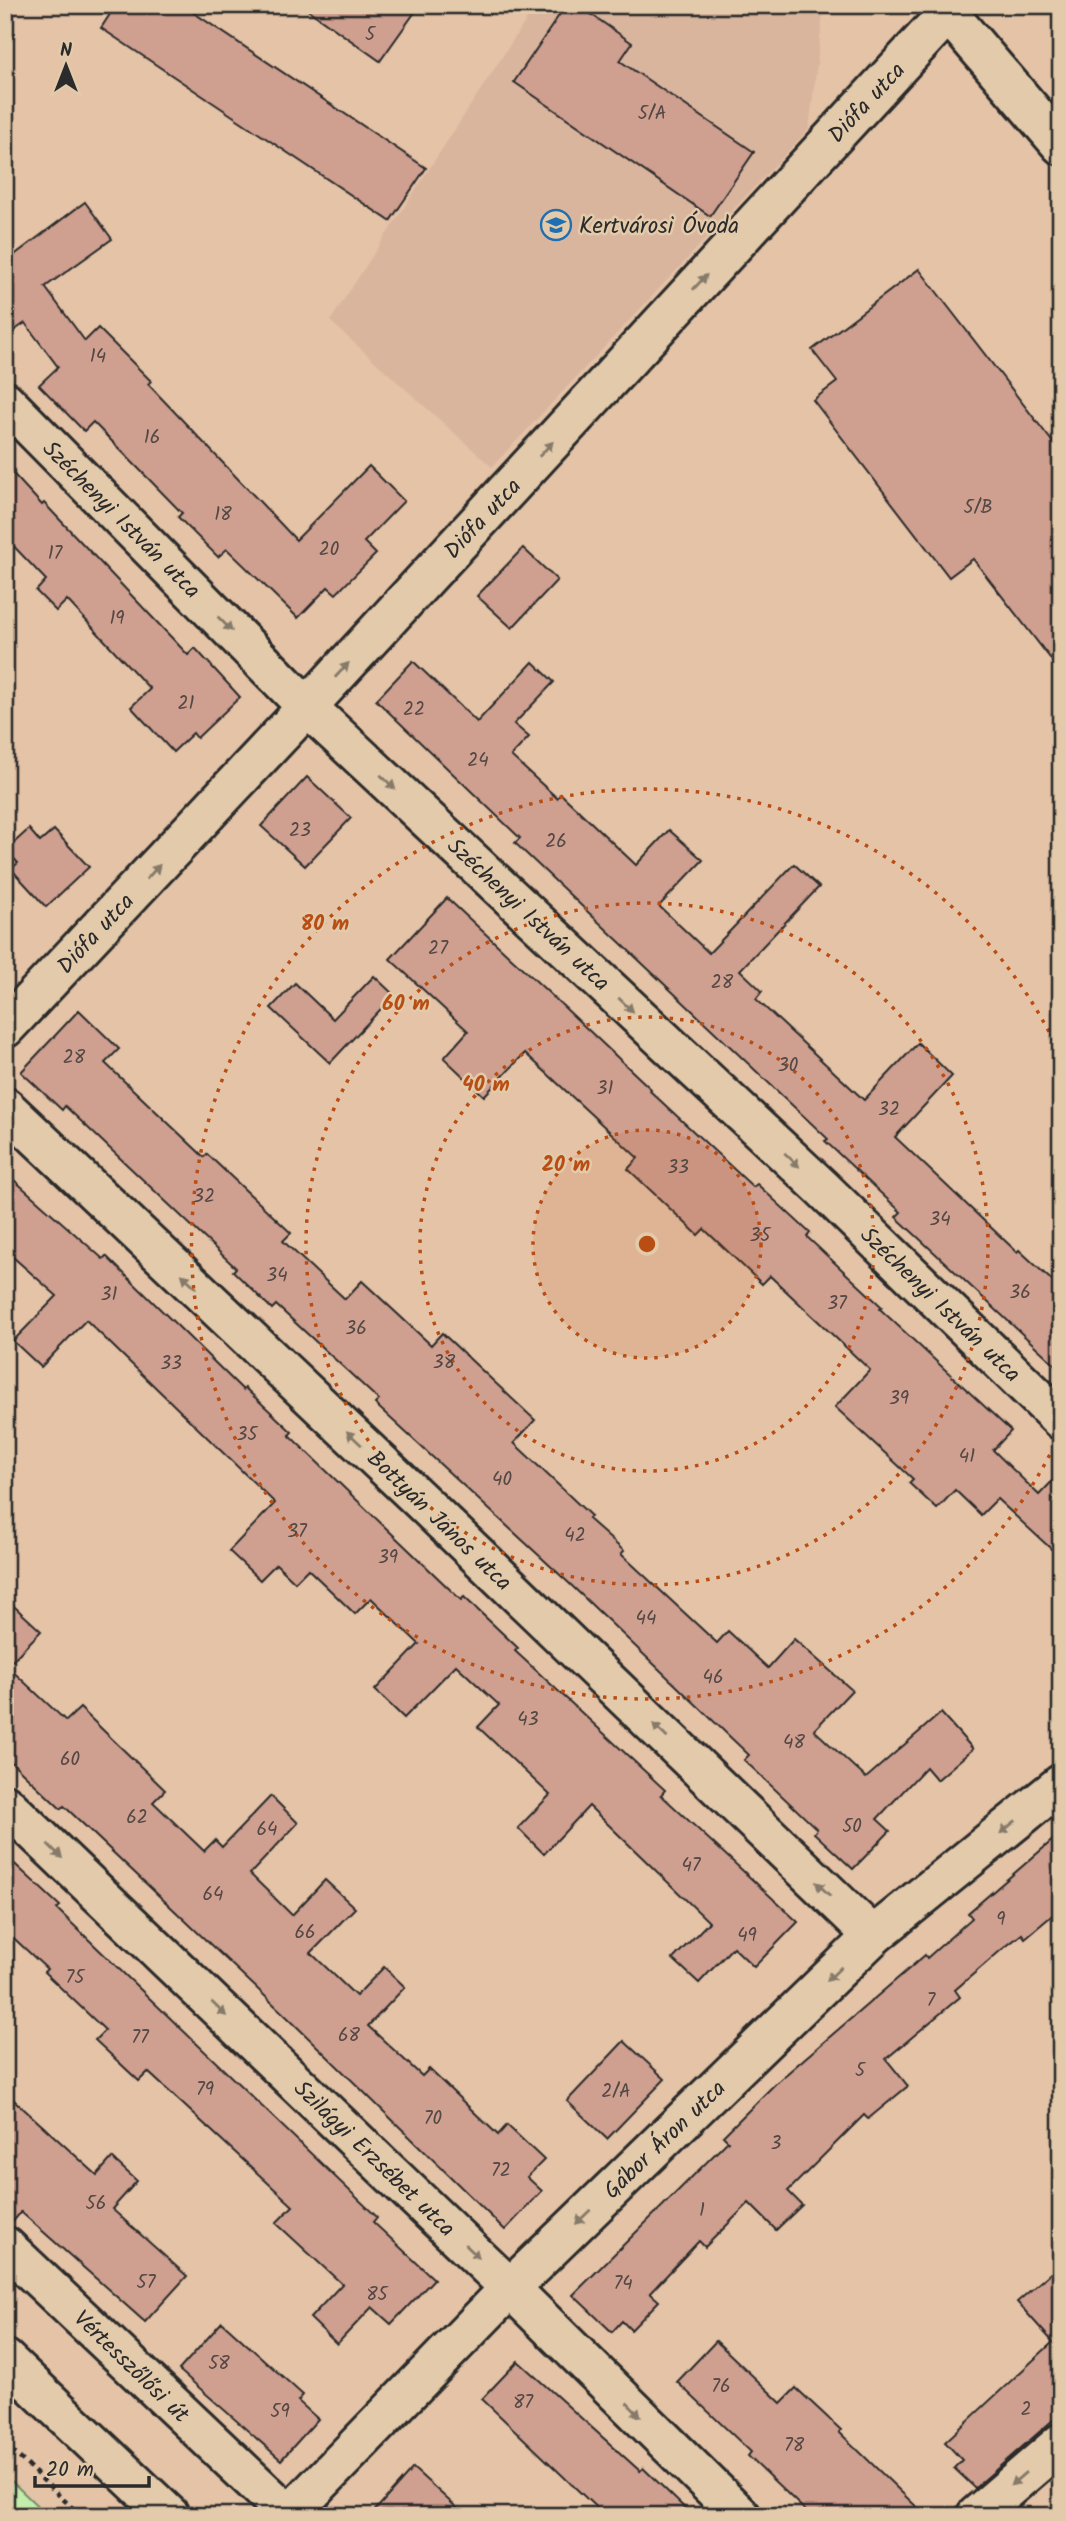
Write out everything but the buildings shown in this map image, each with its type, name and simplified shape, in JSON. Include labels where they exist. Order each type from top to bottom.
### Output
[{"type":"street","points":[[944,9],[1061,145]]},
{"type":"street","name":"Diófa utca","points":[[5,1028],[307,707],[944,9]]},
{"type":"street","name":"Széchenyi István utca","points":[[5,401],[307,707],[821,1187],[1061,1420]]},
{"type":"street","name":"Bottyán János utca","points":[[5,1107],[442,1521],[873,1936]]},
{"type":"street","name":"Gábor Áron utca","points":[[289,2515],[510,2288],[873,1936],[1061,1784]]},
{"type":"street","name":"Szilágyi Erzsébet utca","points":[[5,1804],[510,2288],[741,2516]]},
{"type":"street","name":"Vértesszőlősi út","points":[[5,2246],[289,2515]]},
{"type":"street","points":[[5,2359],[170,2516]]},
{"type":"street","points":[[976,2516],[1061,2443]]},
{"type":"path","points":[[5,2444],[81,2516]]},
{"type":"shaded area","name":"Kertvárosi Óvoda","points":[[536,5],[824,5],[809,129],[492,467],[330,321]]},
{"type":"green space","points":[[5,2475],[48,2516],[5,2516]]},
{"type":"place","name":"Kertvárosi Óvoda","points":[[556,225]]}]
